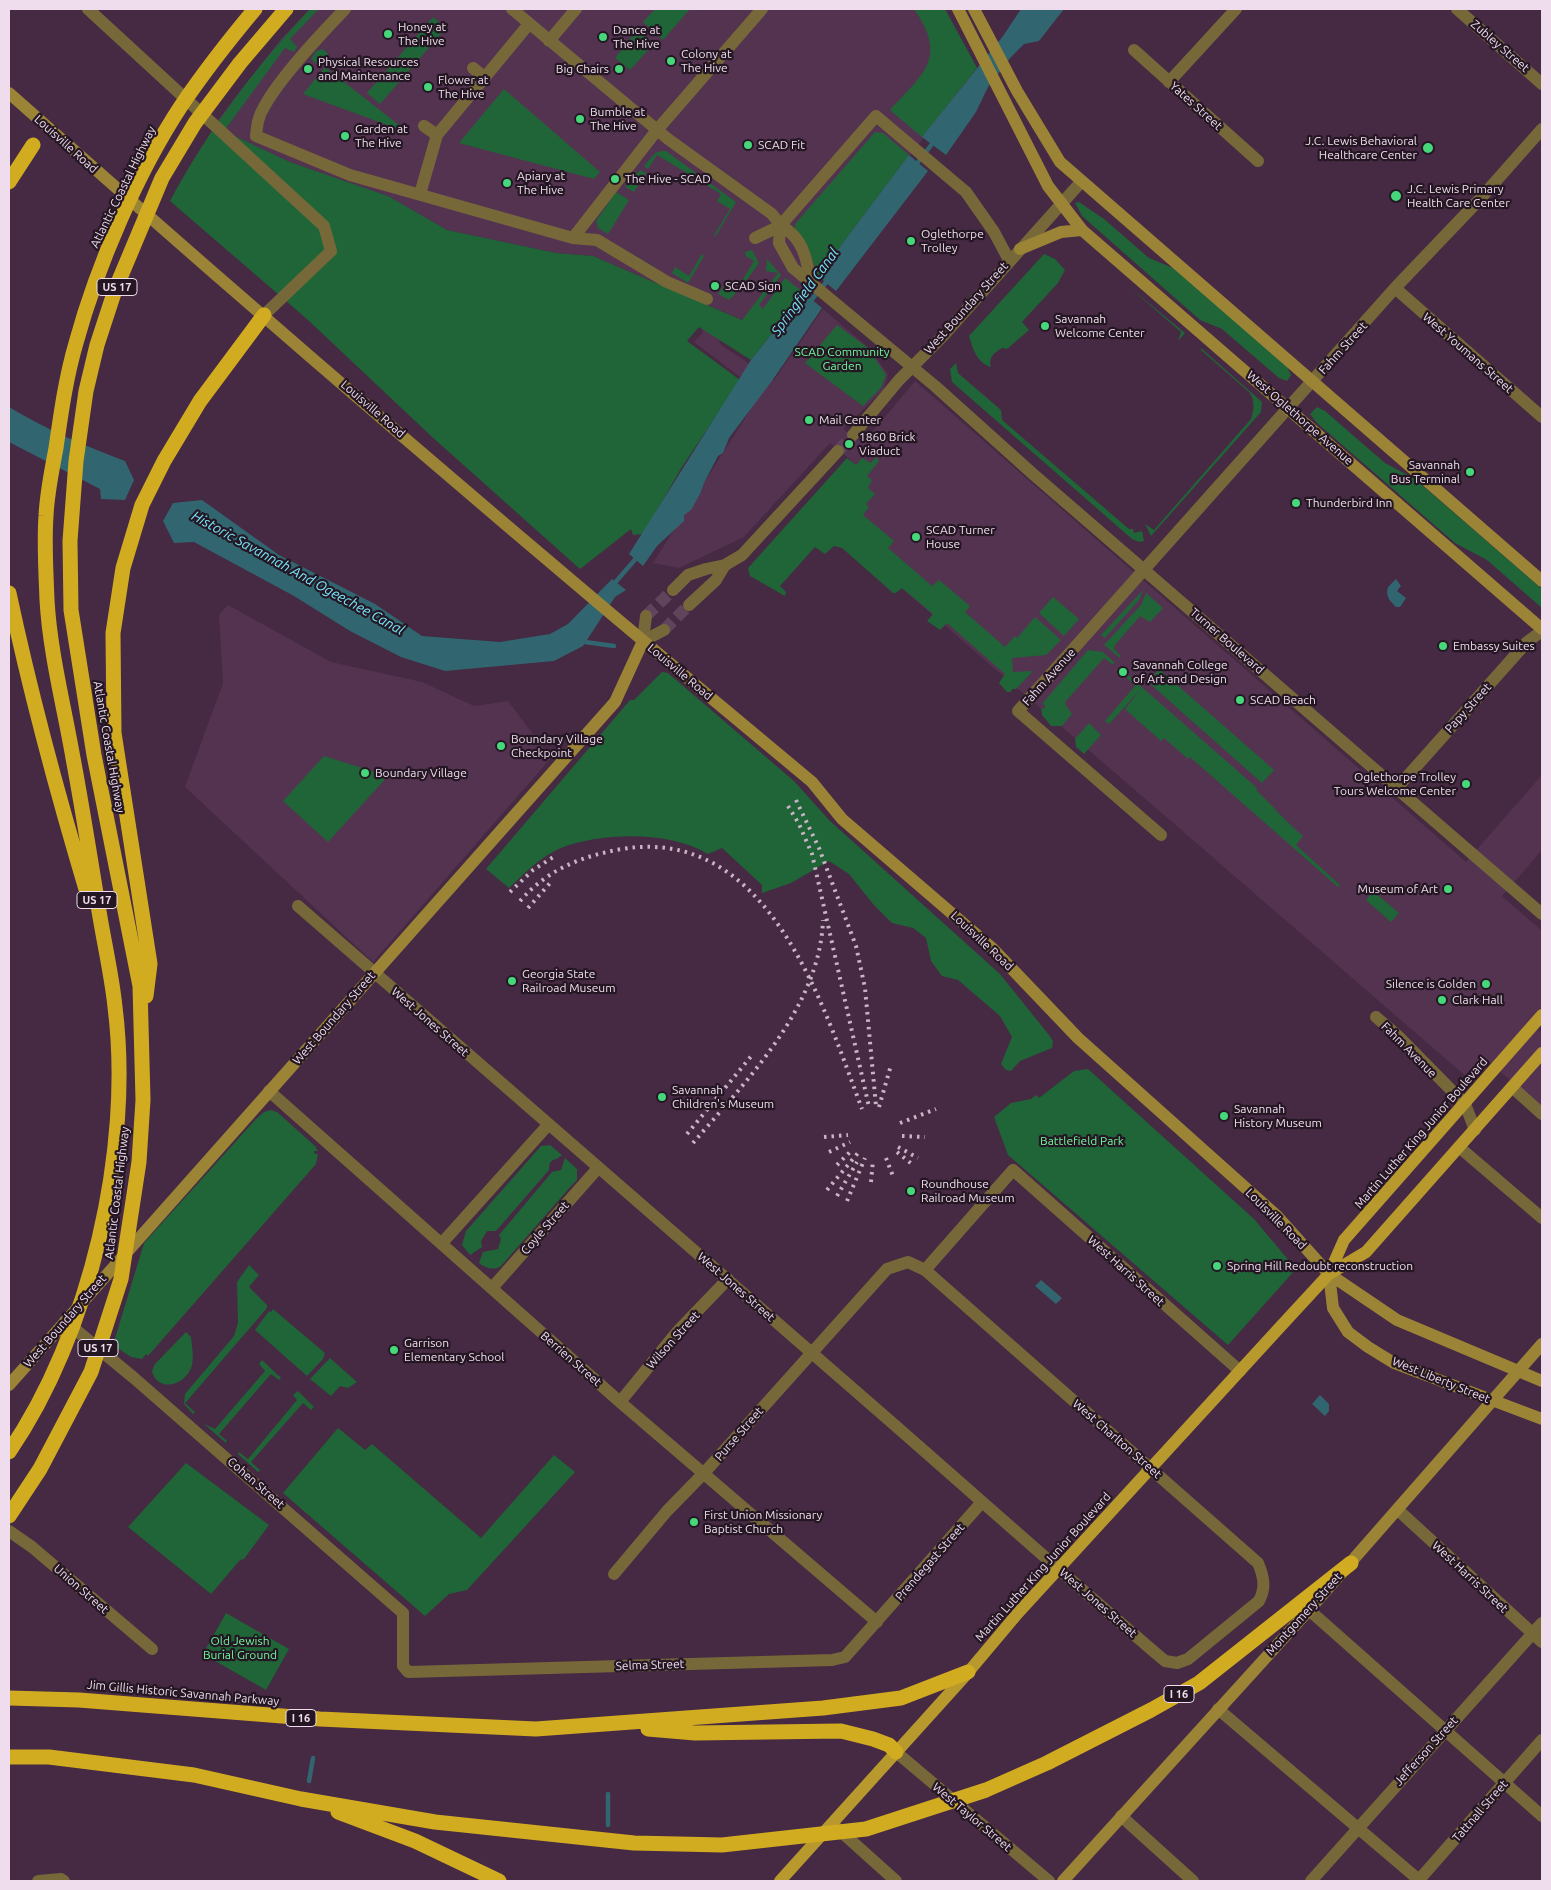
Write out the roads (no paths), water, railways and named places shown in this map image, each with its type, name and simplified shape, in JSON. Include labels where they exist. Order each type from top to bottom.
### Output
[{"type":"highway","name":"Atlantic Coastal Highway","points":[[9,1452],[26,1427],[49,1385],[76,1318],[108,1201],[114,1164],[119,1060],[116,1008],[73,757],[50,640],[47,600],[46,514],[66,385],[76,343],[96,279],[128,204],[179,109],[222,48],[255,9]]},
{"type":"highway","name":"Atlantic Coastal Highway","points":[[9,1516],[40,1468],[90,1372],[121,1279],[139,1162],[143,1100],[140,986],[94,755],[71,610],[70,541],[76,461],[84,399],[97,345],[138,230],[171,162],[195,123],[240,63],[286,9]]},
{"type":"highway","points":[[9,182],[33,145]]},
{"type":"highway","points":[[142,1047],[150,964],[114,733],[113,633],[123,568],[142,505],[164,460],[200,401],[264,315]]},
{"type":"highway","points":[[9,593],[28,685],[52,777],[106,954]]},
{"type":"highway","name":"I 16","points":[[9,1757],[49,1757],[194,1775],[301,1799],[435,1822],[634,1842],[722,1845],[866,1829],[986,1790],[1055,1759],[1199,1683],[1351,1563]]},
{"type":"highway","name":"I 16","points":[[594,1726],[823,1708],[901,1698],[968,1672]]},
{"type":"highway","name":"Jim Gillis Historic Savannah Parkway","points":[[9,1698],[79,1700],[340,1720],[536,1729],[594,1726]]},
{"type":"highway","points":[[594,1726],[695,1733],[841,1731],[890,1745],[896,1752]]},
{"type":"highway","points":[[301,1799],[415,1840],[499,1881]]},
{"type":"main road","name":"West Oglethorpe Avenue","points":[[958,9],[1048,186],[1082,230],[1542,630]]},
{"type":"main road","points":[[974,9],[1017,91],[1060,162],[1080,182],[1314,381],[1542,581]]},
{"type":"main road","name":"Louisville Road","points":[[9,93],[117,190],[643,641],[812,782],[842,819],[992,948],[1078,1038],[1277,1216],[1329,1274]]},
{"type":"main road","points":[[1020,249],[1061,232],[1082,230]]},
{"type":"main road","name":"West Boundary Street","points":[[9,1385],[615,702],[643,641]]},
{"type":"main road","name":"Martin Luther King Junior Boulevard","points":[[1329,1274],[1344,1240],[1542,1015]]},
{"type":"main road","name":"Martin Luther King Junior Boulevard","points":[[780,1881],[1150,1469],[1329,1274],[1366,1252],[1542,1052]]},
{"type":"main road","points":[[1329,1274],[1397,1320],[1542,1381]]},
{"type":"main road","name":"West Liberty Street","points":[[1329,1274],[1333,1308],[1348,1332],[1394,1363],[1542,1419]]},
{"type":"main road","name":"Montgomery Street","points":[[1063,1881],[1351,1563],[1542,1344]]},
{"type":"street","points":[[88,9],[324,226],[331,251],[264,315]]},
{"type":"street","points":[[345,9],[279,84],[263,107],[257,122],[256,136],[350,175],[573,238],[597,240],[667,282],[708,299]]},
{"type":"street","points":[[512,9],[657,130],[772,214],[780,226]]},
{"type":"street","points":[[549,41],[576,9]]},
{"type":"street","points":[[573,238],[657,130],[762,9]]},
{"type":"street","points":[[1169,82],[1236,9]]},
{"type":"street","name":"Zubley Street","points":[[1457,9],[1542,84]]},
{"type":"street","points":[[420,194],[437,134],[529,24]]},
{"type":"street","name":"Yates Street","points":[[1134,50],[1258,161]]},
{"type":"street","points":[[473,68],[484,77]]},
{"type":"street","points":[[756,238],[780,226],[876,116],[914,146],[966,192],[983,214],[1009,260]]},
{"type":"street","points":[[424,126],[437,134]]},
{"type":"street","name":"Fahm Street","points":[[1146,569],[1395,288],[1480,199],[1542,128]]},
{"type":"street","name":"West Boundary Street","points":[[854,434],[912,366],[942,337],[1080,182]]},
{"type":"street","name":"Turner Boulevard","points":[[780,226],[793,235],[806,258],[811,283],[912,366],[1542,914]]},
{"type":"street","name":"West Youmans Street","points":[[1395,288],[1542,417]]},
{"type":"street","points":[[673,590],[688,576],[706,568],[725,565],[742,556],[758,541],[838,452]]},
{"type":"street","points":[[689,605],[716,580],[725,565]]},
{"type":"street","name":"Fahm Avenue","points":[[1146,569],[1018,711],[1161,835]]},
{"type":"street","name":"West Boundary Street","points":[[643,641],[646,616]]},
{"type":"street","points":[[643,641],[664,630]]},
{"type":"street","name":"Papy Street","points":[[1397,788],[1527,642],[1542,630]]},
{"type":"street","name":"West Jones Street","points":[[298,906],[1165,1661],[1177,1663]]},
{"type":"street","name":"Fahm Avenue","points":[[1376,1017],[1398,1036],[1465,1104],[1475,1130]]},
{"type":"street","points":[[1512,1087],[1542,1114]]},
{"type":"street","name":"Berrien Street","points":[[269,1090],[620,1402],[877,1622]]},
{"type":"street","points":[[442,1243],[548,1125]]},
{"type":"street","points":[[1459,1146],[1542,1218]]},
{"type":"street","name":"Coyle Street","points":[[492,1288],[598,1168]]},
{"type":"street","name":"West Harris Street","points":[[925,1270],[1013,1170],[1240,1371]]},
{"type":"street","name":"West Charlton Street","points":[[865,1295],[887,1269],[908,1262],[925,1270],[1254,1559],[1263,1574],[1264,1591],[1259,1601],[1188,1659],[1177,1663]]},
{"type":"street","name":"Wilson Street","points":[[620,1402],[677,1332],[728,1279]]},
{"type":"street","name":"Purse Street","points":[[614,1574],[667,1511],[704,1473],[810,1352],[865,1295]]},
{"type":"street","name":"Cohen Street","points":[[65,1321],[134,1378],[403,1613],[405,1669]]},
{"type":"street","name":"Prendegast Street","points":[[877,1622],[982,1502]]},
{"type":"street","name":"West Harris Street","points":[[1398,1510],[1532,1635],[1542,1642]]},
{"type":"street","name":"Union Street","points":[[9,1531],[32,1547],[152,1649]]},
{"type":"street","points":[[1309,1610],[1542,1816]]},
{"type":"street","name":"Selma Street","points":[[405,1669],[832,1660],[845,1657],[877,1622]]},
{"type":"street","name":"Jefferson Street","points":[[1311,1881],[1444,1730],[1542,1623]]},
{"type":"street","points":[[1218,1708],[1418,1881]]},
{"type":"street","name":"Tattnall Street","points":[[1418,1881],[1542,1742]]},
{"type":"street","name":"West Taylor Street","points":[[896,1752],[1049,1881]]},
{"type":"street","points":[[1121,1816],[1193,1881]]},
{"type":"street","points":[[832,1823],[896,1881]]},
{"type":"street","points":[[38,1881],[61,1879],[64,1881]]},
{"type":"water","points":[[1021,9],[1064,9],[1039,41],[1024,44],[1011,57],[988,87],[976,112],[946,155],[922,137],[1003,36]]},
{"type":"water","points":[[909,155],[928,171],[836,291],[818,276]]},
{"type":"water","points":[[804,293],[822,308],[774,378],[729,438],[723,453],[718,456],[691,510],[684,515],[684,521],[657,546],[643,566],[629,554],[751,360]]},
{"type":"water","points":[[9,407],[66,437],[125,461],[134,480],[125,500],[101,499],[100,489],[9,442]]},
{"type":"water","name":"Historic Savannah And Ogeechee Canal","points":[[202,500],[279,555],[375,604],[422,636],[500,642],[550,634],[568,624],[612,579],[626,590],[615,597],[583,646],[554,661],[445,671],[401,657],[350,631],[294,596],[194,542],[174,543],[163,521],[173,503]]},
{"type":"water","points":[[1396,579],[1401,586],[1397,591],[1406,598],[1400,607],[1396,607],[1392,603],[1387,593],[1388,587]]},
{"type":"water","points":[[1041,1280],[1062,1298],[1056,1304],[1035,1286]]},
{"type":"water","points":[[1320,1395],[1329,1404],[1329,1411],[1325,1416],[1312,1404]]},
{"type":"waterway","name":"Springfield Canal","points":[[915,166],[935,140]]},
{"type":"waterway","name":"Springfield Canal","points":[[808,304],[829,279]]},
{"type":"waterway","name":"Springfield Canal","points":[[613,585],[639,555]]},
{"type":"waterway","points":[[585,642],[614,646]]},
{"type":"waterway","points":[[309,1781],[313,1758]]},
{"type":"waterway","points":[[608,1794],[608,1825]]},
{"type":"tunnel","points":[[838,451],[853,435]]},
{"type":"tunnel","points":[[646,616],[673,590]]},
{"type":"tunnel","points":[[664,630],[689,605]]},
{"type":"railway","points":[[796,800],[819,848],[856,946],[865,988],[876,1106]]},
{"type":"railway","points":[[788,806],[799,824],[812,854],[869,1107]]},
{"type":"railway","points":[[520,901],[542,880],[554,872],[580,860],[622,849],[673,849],[716,865],[752,893],[782,931],[808,975],[829,1021],[862,1109]]},
{"type":"railway","points":[[510,892],[533,870],[555,856]]},
{"type":"railway","points":[[528,908],[551,882]]},
{"type":"railway","points":[[693,1143],[757,1068],[795,1012],[809,983],[819,952],[823,920]]},
{"type":"railway","points":[[687,1134],[753,1054]]},
{"type":"railway","points":[[879,1107],[891,1065]]},
{"type":"railway","points":[[900,1123],[936,1109]]},
{"type":"railway","points":[[824,1137],[848,1135]]},
{"type":"railway","points":[[902,1136],[925,1137]]},
{"type":"railway","points":[[829,1152],[850,1142]]},
{"type":"railway","points":[[898,1147],[918,1158]]},
{"type":"railway","points":[[837,1165],[850,1152]]},
{"type":"railway","points":[[897,1152],[913,1165]]},
{"type":"railway","points":[[827,1190],[858,1153]]},
{"type":"railway","points":[[847,1201],[865,1158]]},
{"type":"railway","points":[[886,1158],[894,1179]]},
{"type":"railway","points":[[871,1182],[873,1160]]},
{"type":"railway","points":[[837,1196],[857,1162]]},
{"type":"place","name":"Honey at The Hive","points":[[388,34]]},
{"type":"place","name":"Dance at The Hive","points":[[603,37]]},
{"type":"place","name":"Colony at The Hive","points":[[671,61]]},
{"type":"place","name":"Physical Resources and Maintenance","points":[[308,69]]},
{"type":"place","name":"Big Chairs","points":[[619,69]]},
{"type":"place","name":"Flower at The Hive","points":[[428,87]]},
{"type":"place","name":"Bumble at The Hive","points":[[580,119]]},
{"type":"place","name":"Garden at The Hive","points":[[345,136]]},
{"type":"place","name":"SCAD Fit","points":[[748,145]]},
{"type":"place","name":"J.C. Lewis Behavioral Healthcare Center","points":[[1428,148]]},
{"type":"place","name":"The Hive - SCAD","points":[[615,179]]},
{"type":"place","name":"Apiary at The Hive","points":[[507,183]]},
{"type":"place","name":"J.C. Lewis Primary Health Care Center","points":[[1396,196]]},
{"type":"place","name":"Oglethorpe Trolley","points":[[911,241]]},
{"type":"place","name":"SCAD Sign","points":[[715,286]]},
{"type":"place","name":"Savannah Welcome Center","points":[[1045,326]]},
{"type":"place","name":"Mail Center","points":[[809,420]]},
{"type":"place","name":"1860 Brick Viaduct","points":[[849,444]]},
{"type":"place","name":"Savannah Bus Terminal","points":[[1470,472]]},
{"type":"place","name":"Thunderbird Inn","points":[[1296,503]]},
{"type":"place","name":"SCAD Turner House","points":[[916,537]]},
{"type":"place","name":"Embassy Suites","points":[[1443,646]]},
{"type":"place","name":"Savannah College of Art and Design","points":[[1123,672]]},
{"type":"place","name":"SCAD Beach","points":[[1240,700]]},
{"type":"place","name":"Boundary Village Checkpoint","points":[[501,746]]},
{"type":"place","name":"Boundary Village","points":[[365,773]]},
{"type":"place","name":"Oglethorpe Trolley Tours Welcome Center","points":[[1466,784]]},
{"type":"place","name":"Museum of Art","points":[[1448,889]]},
{"type":"place","name":"Georgia State Railroad Museum","points":[[512,981]]},
{"type":"place","name":"Silence is Golden","points":[[1486,984]]},
{"type":"place","name":"Clark Hall","points":[[1442,1000]]},
{"type":"place","name":"Savannah Children's Museum","points":[[662,1097]]},
{"type":"place","name":"Savannah History Museum","points":[[1224,1116]]},
{"type":"place","name":"Roundhouse Railroad Museum","points":[[911,1191]]},
{"type":"place","name":"Spring Hill Redoubt reconstruction","points":[[1217,1266]]},
{"type":"place","name":"Garrison Elementary School","points":[[394,1350]]},
{"type":"place","name":"First Union Missionary Baptist Church","points":[[694,1522]]},
{"type":"park label","name":"SCAD Community Garden","points":[[842,359]]},
{"type":"park label","name":"Battlefield Park","points":[[1082,1141]]},
{"type":"park label","name":"Old Jewish Burial Ground","points":[[240,1648]]}]
